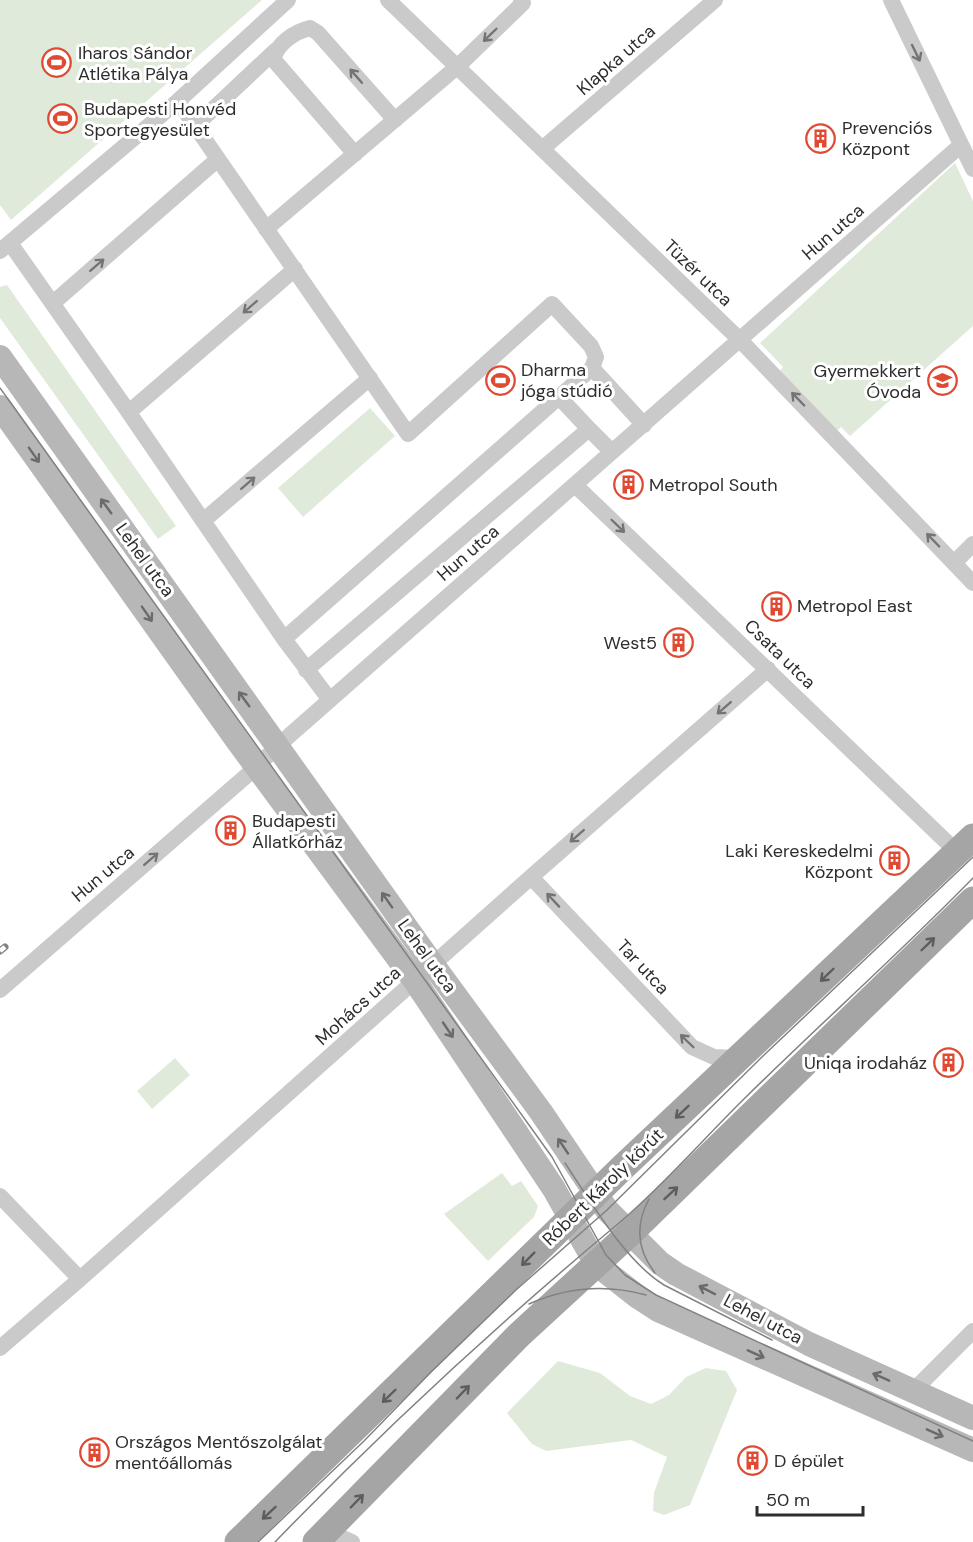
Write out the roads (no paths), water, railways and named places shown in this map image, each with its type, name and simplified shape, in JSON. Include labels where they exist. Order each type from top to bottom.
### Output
[{"type":"main road","name":"Lehel utca","points":[[0,357],[541,1112],[607,1210],[629,1234],[660,1263],[676,1274],[809,1344],[973,1418]]},
{"type":"main road","name":"Lehel utca","points":[[0,407],[257,766],[415,981],[545,1175],[596,1264],[658,1310],[973,1450]]},
{"type":"main road","name":"Róbert Károly körút","points":[[238,1542],[570,1218],[965,845]]},
{"type":"main road","points":[[322,1537],[519,1335],[629,1234],[973,900]]},
{"type":"street","points":[[288,0],[178,101],[5,247],[53,303],[284,639],[330,700]]},
{"type":"street","name":"Tüzér utca","points":[[388,0],[740,340],[973,583]]},
{"type":"street","name":"Klapka utca","points":[[542,149],[715,0]]},
{"type":"street","points":[[891,0],[973,169]]},
{"type":"street","points":[[266,229],[458,67],[522,2]]},
{"type":"street","points":[[195,126],[298,31],[310,28],[318,33],[395,120]]},
{"type":"street","points":[[276,50],[273,59],[279,68],[355,154]]},
{"type":"street","points":[[178,101],[408,434],[552,304],[591,346],[596,357],[592,368],[284,639]]},
{"type":"street","name":"Hun utca","points":[[0,990],[106,896],[136,873],[961,146]]},
{"type":"street","points":[[53,303],[218,159]]},
{"type":"street","points":[[129,412],[294,269]]},
{"type":"street","points":[[592,368],[644,425]]},
{"type":"street","points":[[203,521],[370,378]]},
{"type":"street","points":[[559,397],[612,452]]},
{"type":"street","points":[[306,669],[589,429]]},
{"type":"street","name":"Csata utca","points":[[576,485],[768,669],[965,845]]},
{"type":"street","points":[[955,562],[973,544]]},
{"type":"street","name":"Mohács utca","points":[[0,1348],[80,1280],[531,876],[768,669]]},
{"type":"street","name":"Tar utca","points":[[531,876],[692,1047],[714,1057],[740,1058]]},
{"type":"street","points":[[0,1196],[80,1280]]},
{"type":"street","points":[[913,1391],[973,1331]]},
{"type":"street","points":[[322,1537],[352,1542]]},
{"type":"tram line","points":[[0,388],[552,1157],[606,1255],[625,1275],[656,1295],[973,1441]]},
{"type":"tram line","points":[[258,1542],[364,1441],[517,1289],[607,1210],[763,1056],[973,857]]},
{"type":"tram line","points":[[275,1542],[443,1378],[652,1193],[746,1097],[973,878]]},
{"type":"tram line","points":[[565,1163],[622,1246],[650,1274],[664,1285],[772,1340]]},
{"type":"tram line","points":[[649,1199],[644,1209],[640,1237],[644,1255],[655,1273]]},
{"type":"tram line","points":[[529,1304],[558,1294],[587,1289],[616,1289],[646,1295]]},
{"type":"railway","points":[[0,951],[5,947]]},
{"type":"place","name":"Iharos Sándor Atlétika Pálya","points":[[57,63]]},
{"type":"place","name":"Budapesti Honvéd Sportegyesület","points":[[63,119]]},
{"type":"place","name":"Prevenciós Központ","points":[[821,138]]},
{"type":"place","name":"Dharma jóga stúdió","points":[[500,380]]},
{"type":"place","name":"Gyermekkert Óvoda","points":[[942,381]]},
{"type":"place","name":"Metropol South","points":[[628,485]]},
{"type":"place","name":"Metropol East","points":[[776,606]]},
{"type":"place","name":"West5","points":[[678,643]]},
{"type":"place","name":"Budapesti Állatkórház","points":[[231,831]]},
{"type":"place","name":"Laki Kereskedelmi Központ","points":[[894,861]]},
{"type":"place","name":"Uniqa irodaház","points":[[948,1063]]},
{"type":"place","name":"Országos Mentőszolgálat mentőállomás","points":[[94,1452]]},
{"type":"place","name":"D épület","points":[[753,1461]]}]
